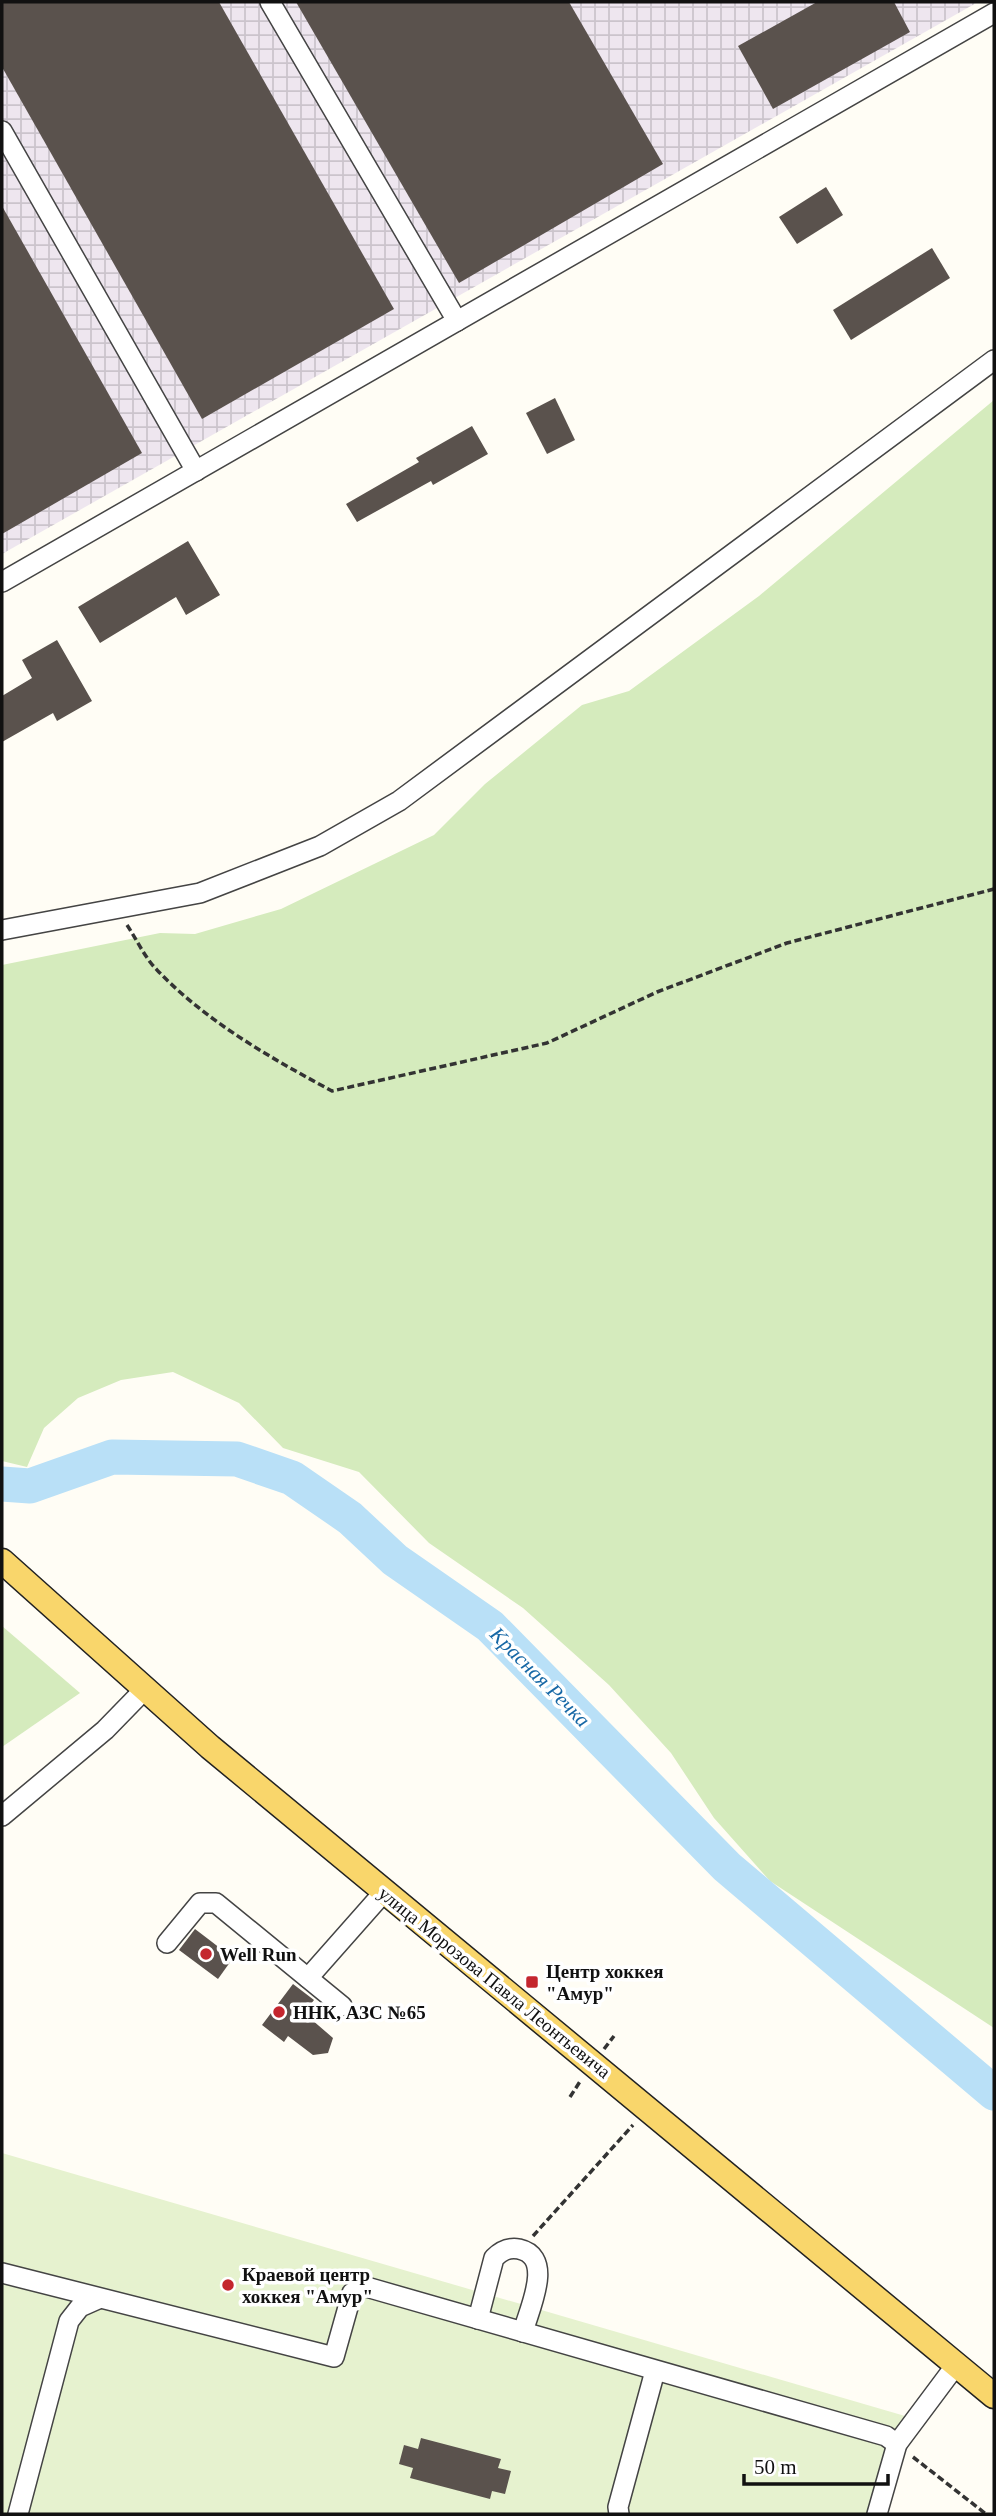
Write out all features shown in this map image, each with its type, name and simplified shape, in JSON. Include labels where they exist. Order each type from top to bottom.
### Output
[{"type":"main road","name":"улица Морозова Павла Леонтьевича","points":[[2,1561],[144,1690],[994,2396]]},
{"type":"street","points":[[270,2],[457,321]]},
{"type":"street","points":[[2,582],[994,13]]},
{"type":"street","points":[[2,131],[196,471]]},
{"type":"street","points":[[2,930],[200,893],[320,846],[399,801],[994,360]]},
{"type":"street","points":[[2,1816],[105,1730],[144,1690]]},
{"type":"street","points":[[308,1978],[384,1892]]},
{"type":"street","points":[[167,1942],[200,1903],[216,1903],[342,2006]]},
{"type":"street","points":[[478,2319],[494,2258],[501,2251],[518,2249],[530,2253],[539,2271],[523,2332]]},
{"type":"street","points":[[2,2273],[334,2357],[352,2293],[363,2286],[886,2437],[897,2444]]},
{"type":"street","points":[[2,2510],[18,2514],[69,2321],[80,2306],[98,2299]]},
{"type":"street","points":[[877,2514],[897,2444],[956,2365]]},
{"type":"street","points":[[619,2514],[618,2507],[655,2371]]},
{"type":"path","points":[[116,909],[156,969],[217,1023],[332,1091],[547,1043],[657,992],[787,943],[994,889]]},
{"type":"path","points":[[518,2249],[538,2232],[648,2107]]},
{"type":"path","points":[[897,2444],[986,2514]]},
{"type":"shaded area","points":[[2,2],[978,2],[2,554]]},
{"type":"green space","points":[[994,400],[994,2028],[770,1881],[714,1818],[671,1753],[609,1685],[523,1608],[429,1543],[359,1472],[283,1448],[239,1403],[173,1372],[121,1380],[78,1398],[44,1428],[27,1467],[2,1461],[2,965],[160,933],[195,934],[281,909],[434,835],[485,784],[582,705],[629,691],[759,596]]},
{"type":"green space","points":[[2,1626],[80,1693],[2,1747]]},
{"type":"green space","name":"Краевой центр хоккея \"Амур\"","points":[[2,2153],[905,2416],[877,2514],[2,2514]]},
{"type":"building","points":[[2,2],[219,2],[394,309],[202,419],[2,67]]},
{"type":"building","points":[[296,2],[569,2],[663,164],[459,283]]},
{"type":"building","points":[[817,2],[894,2],[910,32],[773,109],[738,46]]},
{"type":"building","points":[[826,187],[843,215],[797,244],[779,217]]},
{"type":"building","points":[[2,206],[142,453],[2,534]]},
{"type":"building","points":[[932,248],[950,278],[851,340],[833,310]]},
{"type":"building","points":[[555,398],[575,440],[547,454],[526,413]]},
{"type":"building","points":[[472,426],[488,454],[433,485],[431,481],[357,522],[346,504],[419,462],[416,458]]},
{"type":"building","points":[[188,541],[220,595],[186,615],[176,597],[100,643],[78,607]]},
{"type":"building","points":[[57,640],[92,701],[57,721],[53,713],[2,742],[2,696],[32,678],[22,660]]},
{"type":"building","name":"Well Run","points":[[195,1929],[233,1958],[218,1979],[179,1950]]},
{"type":"building","points":[[293,1984],[314,2000],[304,2013],[333,2038],[328,2053],[313,2055],[288,2036],[284,2042],[262,2025]]},
{"type":"building","points":[[421,2438],[501,2459],[498,2468],[511,2471],[505,2494],[492,2491],[490,2499],[410,2478],[413,2468],[399,2464],[404,2445],[418,2449]]},
{"type":"waterway","name":"Красная Речка","points":[[2,1484],[30,1486],[112,1457],[237,1459],[292,1478],[350,1518],[395,1560],[490,1626],[727,1867],[994,2093]]},
{"type":"place","name":"Well Run","points":[[206,1954]]},
{"type":"place","name":"Центр хоккея \"Амур\"","points":[[532,1982]]},
{"type":"place","name":"ННК, АЗС №65","points":[[279,2012]]},
{"type":"place","name":"Краевой центр хоккея \"Амур\"","points":[[228,2285]]}]
